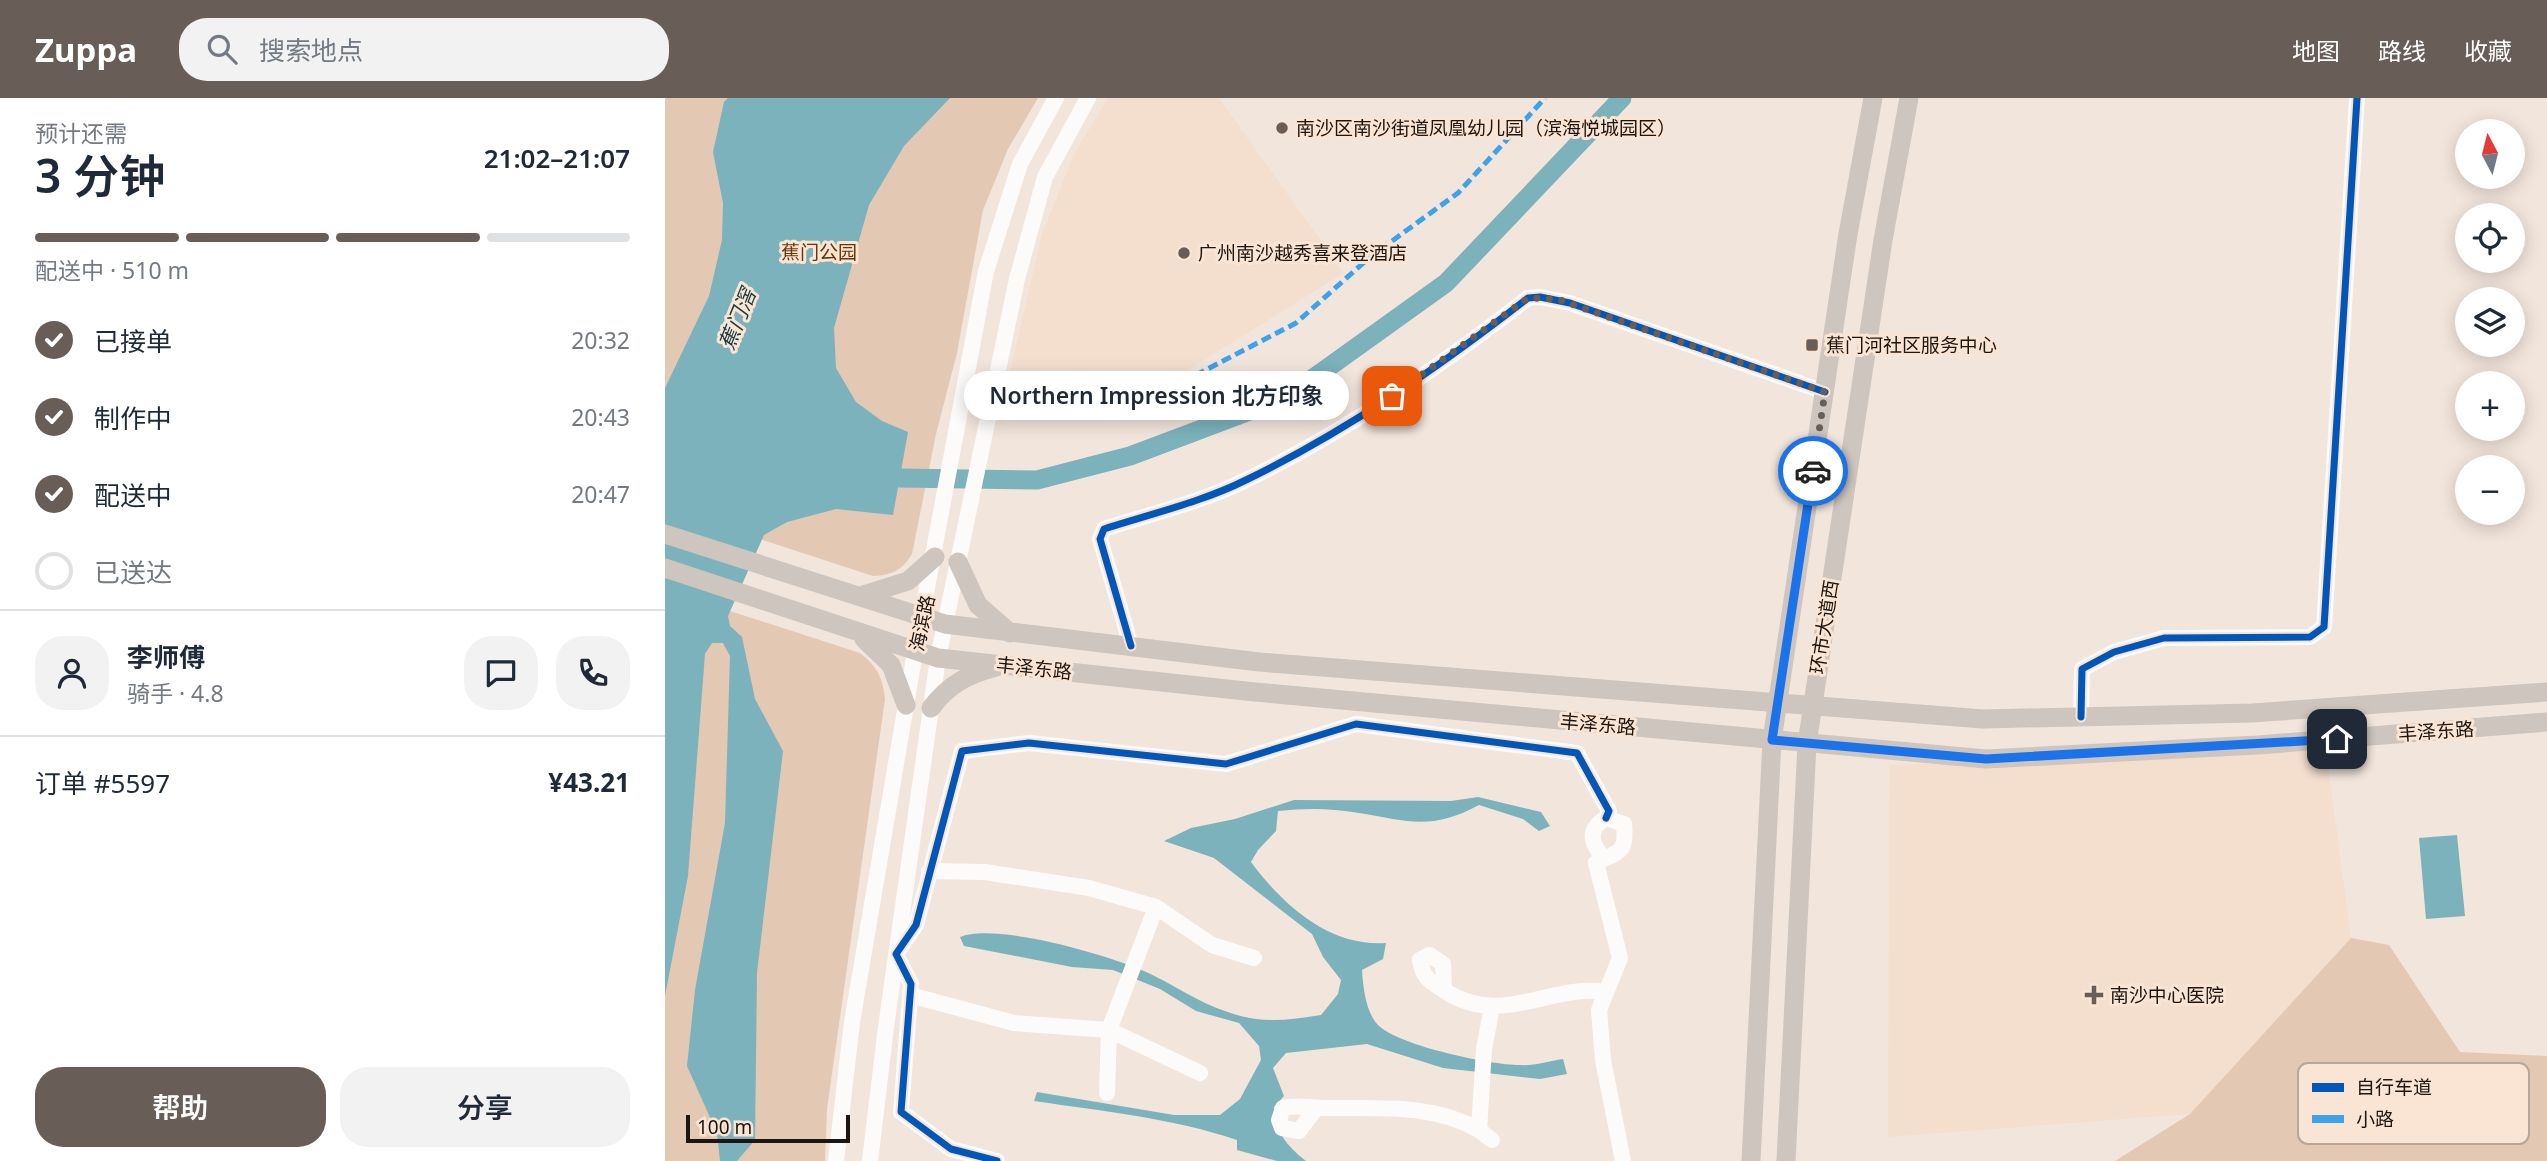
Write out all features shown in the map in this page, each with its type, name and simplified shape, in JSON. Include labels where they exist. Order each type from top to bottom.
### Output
[{"type":"main road","name":"环市大道西","points":[[1751,1161],[1772,740],[1848,234],[1873,98]]},
{"type":"main road","name":"环市大道西","points":[[1786,1161],[1807,744],[1883,240],[1909,98]]},
{"type":"main road","name":"丰泽东路","points":[[665,534],[945,624],[1259,662],[1983,719],[2252,713],[2547,692]]},
{"type":"main road","points":[[860,596],[908,582],[935,557]]},
{"type":"main road","points":[[958,562],[978,606],[1011,634]]},
{"type":"main road","name":"丰泽东路","points":[[665,568],[938,658],[1807,744],[1986,759],[2258,745],[2547,722]]},
{"type":"main road","points":[[848,629],[874,646],[891,665],[906,705]]},
{"type":"main road","points":[[931,708],[942,693],[958,681],[976,672],[1006,665]]},
{"type":"street","name":"海滨路","points":[[837,1161],[852,1022],[915,652],[924,617],[986,271],[1020,164],[1056,98]]},
{"type":"street","points":[[870,1161],[938,658],[1017,279],[1045,177],[1088,98]]},
{"type":"street","points":[[2081,717],[2082,669],[2114,652],[2164,638],[2311,637],[2324,627],[2357,98]]},
{"type":"street","points":[[1131,646],[1100,538],[1104,529],[1243,482],[1328,436],[1436,368],[1528,298],[1540,297],[1570,303],[1825,392]]},
{"type":"street","points":[[896,954],[916,925],[962,751],[1029,743],[1226,764],[1356,724],[1577,753],[1609,811],[1606,818],[1594,825],[1591,833],[1597,850],[1604,859]]},
{"type":"street","points":[[1606,818],[1624,824],[1625,833],[1624,845],[1618,855],[1596,863],[1620,958],[1599,1010],[1603,1060],[1623,1161]]},
{"type":"street","points":[[929,871],[985,872],[1089,888],[1156,907],[1212,945],[1254,958]]},
{"type":"street","points":[[1107,1093],[1109,1030],[1123,987],[1138,958],[1156,907]]},
{"type":"street","points":[[896,954],[911,984],[901,1112],[951,1149],[997,1161]]},
{"type":"street","points":[[1444,989],[1456,999],[1492,1007],[1521,1005],[1583,989],[1606,992]]},
{"type":"street","points":[[910,995],[1014,1023],[1109,1030],[1199,1073]]},
{"type":"street","points":[[1316,1108],[1408,1108],[1445,1115],[1486,1135],[1482,1089],[1484,1049],[1492,1007]]},
{"type":"shaded area","name":"广州南沙越秀喜来登酒店","points":[[1108,98],[1219,98],[1344,273],[1180,375],[1065,397],[1003,403],[1042,234],[1075,152]]},
{"type":"shaded area","name":"南沙中心医院","points":[[2326,750],[2351,938],[2190,1114],[1888,1137],[1889,765]]},
{"type":"green space","name":"蕉门公园","points":[[665,98],[1038,98],[1008,149],[983,210],[957,353],[936,434],[912,554],[896,571],[873,576],[665,508]]},
{"type":"green space","points":[[665,590],[860,653],[875,668],[883,685],[885,699],[827,1109],[825,1161],[665,1161]]},
{"type":"green space","points":[[2351,938],[2389,945],[2460,1052],[2547,1056],[2547,1161],[2115,1161],[2190,1114]]},
{"type":"water","name":"蕉门滘","points":[[728,98],[950,98],[904,146],[869,205],[834,328],[836,368],[856,402],[882,421],[908,432],[893,515],[836,509],[787,522],[764,535],[728,616],[730,626],[742,637],[755,699],[783,751],[757,973],[755,1140],[737,1161],[720,1161],[717,1133],[687,1066],[695,990],[725,823],[730,656],[723,643],[712,643],[705,654],[688,876],[665,996],[665,388],[709,296],[722,240],[723,203],[713,152],[724,102]]},
{"type":"water","points":[[1478,797],[1541,812],[1550,826],[1539,831],[1523,819],[1479,805],[1447,818],[1419,822],[1328,809],[1278,811],[1276,831],[1251,862],[1293,908],[1309,920],[1345,938],[1386,943],[1383,959],[1362,970],[1368,1007],[1379,1026],[1406,1041],[1488,1062],[1525,1065],[1563,1059],[1567,1074],[1540,1079],[1443,1068],[1367,1044],[1286,1053],[1273,1068],[1284,1096],[1274,1107],[1275,1116],[1283,1138],[1306,1161],[1277,1161],[1237,1150],[1237,1140],[1187,1126],[1034,1101],[1037,1092],[1174,1115],[1220,1115],[1240,1099],[1261,1060],[1259,1046],[1239,1023],[1196,1011],[1160,989],[1113,970],[1072,967],[964,946],[960,937],[999,934],[1024,937],[1106,957],[1158,978],[1211,1006],[1247,1018],[1279,1020],[1321,1015],[1338,994],[1341,980],[1323,957],[1312,934],[1214,858],[1164,841],[1191,828],[1235,819],[1294,800],[1451,801]]},
{"type":"water","points":[[2457,835],[2465,916],[2426,919],[2419,838]]},
{"type":"waterway","points":[[900,478],[1037,480],[1130,456],[1287,397],[1446,283],[1622,98]]},
{"type":"marked path","points":[[990,409],[1066,406],[1171,388],[1296,323],[1370,257],[1458,193],[1545,98]]},
{"type":"cycle path","points":[[2081,717],[2082,669],[2114,652],[2164,638],[2310,637],[2324,627],[2357,98]]},
{"type":"cycle path","points":[[1131,646],[1100,539],[1104,529],[1212,495],[1320,441],[1461,349],[1528,298],[1540,297],[1570,303],[1825,392]]},
{"type":"cycle path","points":[[997,1161],[951,1149],[901,1112],[911,984],[896,954],[916,925],[962,751],[1029,743],[1226,764],[1356,724],[1577,753],[1609,811],[1606,818]]},
{"type":"way so far","points":[[1392,396],[1436,368],[1528,298],[1557,299],[1825,392],[1813,471]]},
{"type":"place","name":"南沙区南沙街道凤凰幼儿园（滨海悦城园区）","points":[[1282,128]]},
{"type":"place","name":"广州南沙越秀喜来登酒店","points":[[1184,253]]},
{"type":"place","name":"蕉门河社区服务中心","points":[[1812,345]]},
{"type":"place","name":"Northern Impression 北方印象","points":[[1392,396]]},
{"type":"place","name":"南沙中心医院","points":[[2094,995]]},
{"type":"route","points":[[1813,471],[1772,740],[1986,759],[2337,739]]}]
